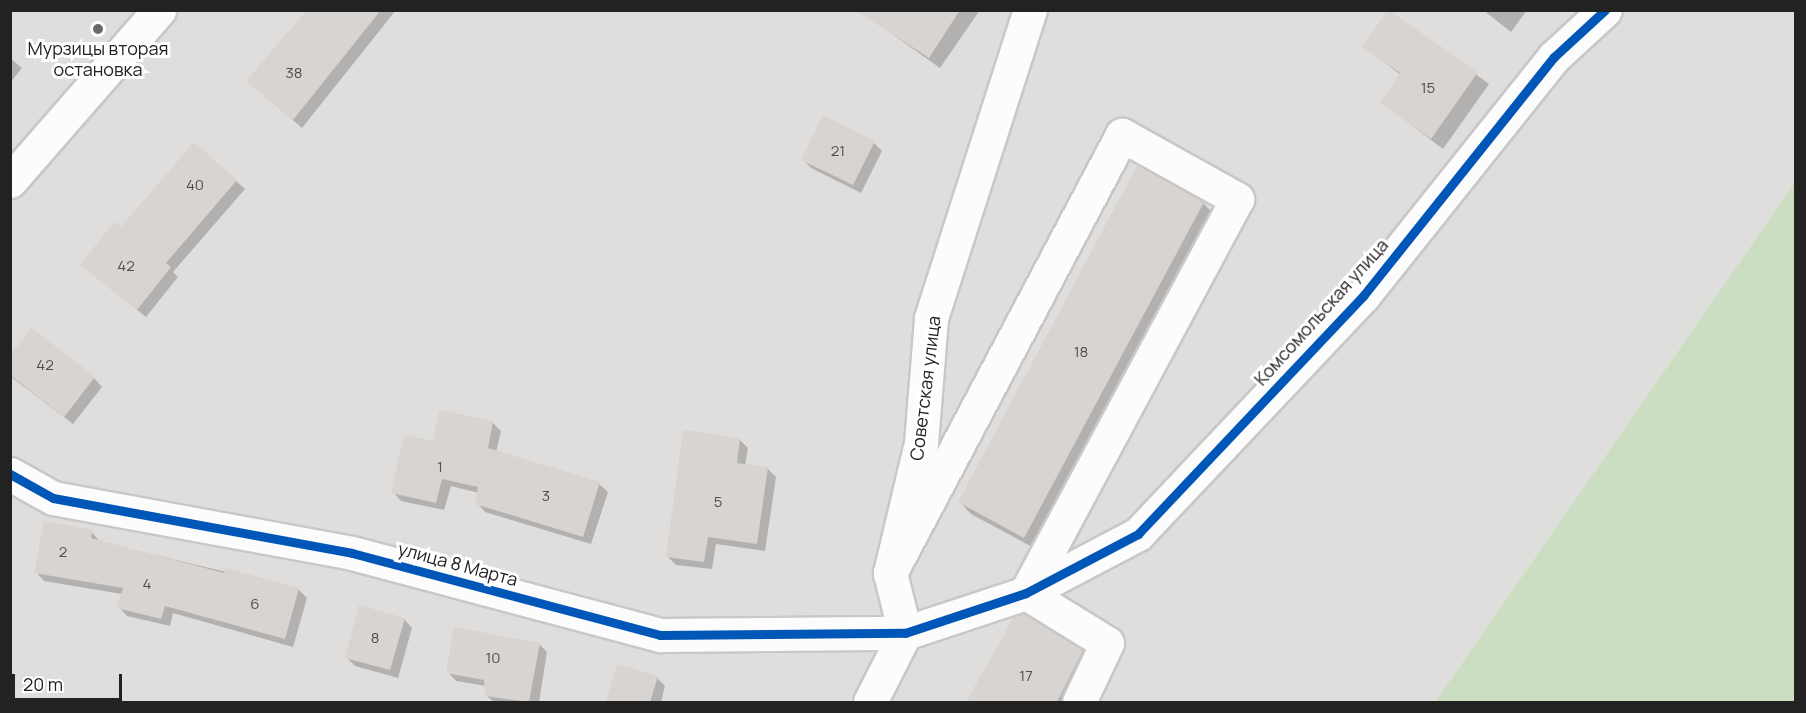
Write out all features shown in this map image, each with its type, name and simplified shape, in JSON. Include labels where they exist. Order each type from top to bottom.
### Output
[{"type":"street","points":[[10,181],[159,10]]},
{"type":"street","name":"Советская улица","points":[[905,633],[890,573],[921,443],[932,318],[1030,10]]},
{"type":"street","name":"Комсомольская улица","points":[[905,633],[1026,593],[1138,534],[1363,296],[1554,57],[1605,10]]},
{"type":"street","points":[[890,573],[1122,135],[1237,199],[1026,593],[1107,643],[1079,702]]},
{"type":"street","name":"улица 8 Марта","points":[[10,474],[52,498],[352,552],[660,635],[905,633]]},
{"type":"street","points":[[870,702],[905,633]]},
{"type":"shaded area","points":[[10,11],[1795,11],[1795,182],[1435,702],[11,702]]},
{"type":"green space","points":[[1795,182],[1795,702],[1435,702]]},
{"type":"building","points":[[307,10],[381,10],[293,120],[246,81]]},
{"type":"building","points":[[855,10],[960,10],[929,58]]},
{"type":"building","points":[[1388,10],[1478,72],[1431,139],[1380,103],[1400,73],[1362,47]]},
{"type":"building","points":[[823,115],[875,141],[853,185],[801,160]]},
{"type":"building","points":[[194,142],[237,180],[166,263],[171,267],[137,310],[80,265],[114,222],[121,227]]},
{"type":"building","points":[[1137,166],[1204,202],[1024,538],[958,502]]},
{"type":"building","points":[[32,328],[95,377],[64,417],[10,375],[10,355]]},
{"type":"building","points":[[439,410],[493,421],[488,448],[600,482],[583,537],[475,504],[478,487],[442,479],[436,503],[391,493],[404,435],[433,441]]},
{"type":"building","points":[[683,430],[740,438],[737,463],[768,467],[757,544],[708,537],[704,562],[666,557]]},
{"type":"building","points":[[44,521],[93,530],[91,538],[224,573],[226,568],[299,588],[285,639],[165,606],[161,619],[117,608],[123,588],[34,573]]},
{"type":"building","points":[[359,605],[405,618],[390,670],[345,658]]},
{"type":"building","points":[[1024,614],[1083,650],[1057,702],[966,702],[1014,617]]},
{"type":"building","points":[[454,627],[540,643],[529,702],[485,696],[484,680],[446,673]]},
{"type":"building","points":[[617,664],[658,676],[650,702],[606,702]]},
{"type":"cycle path","points":[[10,474],[53,498],[352,553],[660,635],[905,633],[1026,593],[1138,534],[1363,296],[1554,57],[1605,10]]},
{"type":"place","name":"Мурзицы вторая остановка","points":[[98,29]]}]
